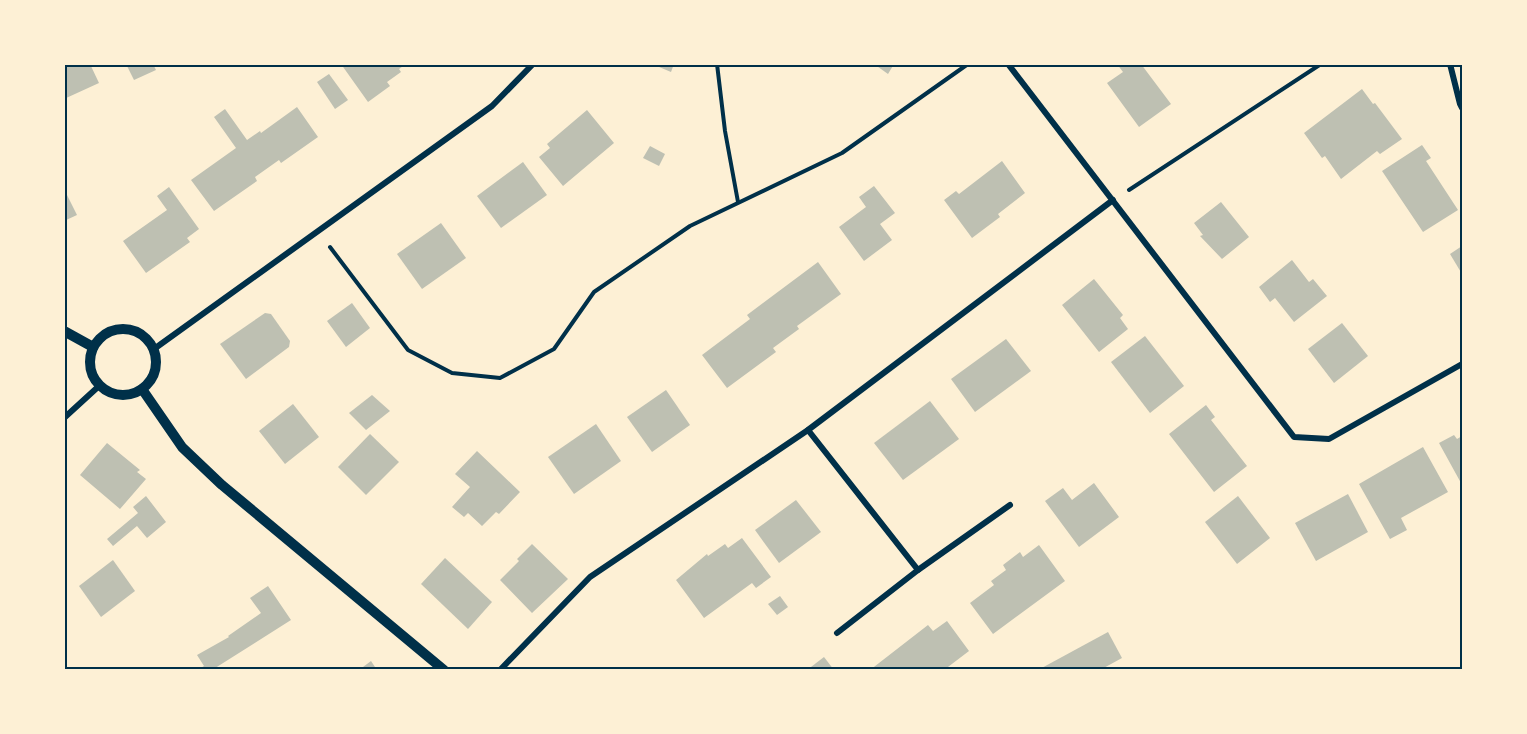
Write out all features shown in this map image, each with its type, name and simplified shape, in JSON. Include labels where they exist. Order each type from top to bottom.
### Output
[{"type":"street","points":[[154,349],[492,106],[533,64]]},
{"type":"street","points":[[1008,64],[1294,437],[1329,440],[1462,364]]},
{"type":"street","points":[[1450,64],[1462,108]]},
{"type":"street","points":[[500,669],[590,577],[808,430],[1113,201]]},
{"type":"street","points":[[129,329],[139,333],[154,349],[155,371],[150,381],[142,389],[125,395],[107,391],[99,386],[93,377],[90,357],[93,347],[99,338],[108,332],[129,329]]},
{"type":"street","points":[[64,331],[93,347]]},
{"type":"street","points":[[64,418],[99,386]]},
{"type":"street","points":[[142,389],[182,447],[222,485],[444,669]]},
{"type":"street","points":[[808,430],[918,570]]},
{"type":"street","points":[[837,633],[918,570],[1010,505]]},
{"type":"path","points":[[717,64],[725,131],[738,202]]},
{"type":"path","points":[[318,231],[408,350],[452,373],[500,378],[554,349],[594,292],[690,226],[842,153],[968,64]]},
{"type":"path","points":[[1113,201],[1321,64]]},
{"type":"building","points":[[64,64],[90,64],[99,83],[64,99]]},
{"type":"building","points":[[126,64],[153,64],[156,70],[134,80]]},
{"type":"building","points":[[341,64],[406,64],[399,69],[401,72],[387,82],[390,86],[368,102]]},
{"type":"building","points":[[652,64],[674,64],[671,72]]},
{"type":"building","points":[[874,64],[894,64],[888,74]]},
{"type":"building","points":[[1117,64],[1141,64],[1171,104],[1139,127],[1107,83],[1123,72]]},
{"type":"building","points":[[329,74],[348,100],[335,109],[317,82]]},
{"type":"building","points":[[1362,89],[1402,139],[1380,154],[1377,151],[1341,179],[1325,156],[1322,158],[1304,133]]},
{"type":"building","points":[[297,107],[318,137],[281,163],[279,160],[255,177],[257,181],[214,211],[191,180],[236,148],[214,117],[225,109],[247,140],[260,131],[261,133]]},
{"type":"building","points":[[587,110],[614,143],[563,186],[539,157],[550,148],[547,144]]},
{"type":"building","points":[[1422,145],[1431,158],[1426,161],[1458,210],[1423,232],[1382,171]]},
{"type":"building","points":[[650,146],[665,154],[659,166],[643,158]]},
{"type":"building","points":[[1002,161],[1025,193],[998,214],[1000,217],[972,238],[944,200],[956,191],[959,194]]},
{"type":"building","points":[[523,162],[547,195],[501,228],[477,196]]},
{"type":"building","points":[[874,186],[895,213],[880,224],[892,240],[864,261],[839,227],[866,207],[859,197]]},
{"type":"building","points":[[169,187],[199,229],[187,238],[190,242],[146,273],[123,241],[167,210],[157,196]]},
{"type":"building","points":[[67,195],[77,215],[64,221],[64,196]]},
{"type":"building","points":[[1221,202],[1249,237],[1222,259],[1200,236],[1203,235],[1194,223]]},
{"type":"building","points":[[441,223],[466,258],[422,289],[397,254]]},
{"type":"building","points":[[1462,246],[1462,274],[1450,254]]},
{"type":"building","points":[[1292,260],[1309,282],[1313,279],[1327,296],[1294,322],[1275,298],[1270,302],[1259,287]]},
{"type":"building","points":[[818,262],[841,294],[797,326],[799,329],[773,348],[776,352],[727,388],[702,355],[750,319],[747,315]]},
{"type":"building","points":[[1094,279],[1123,315],[1120,318],[1128,329],[1099,352],[1062,305]]},
{"type":"building","points":[[352,303],[370,328],[346,347],[327,321]]},
{"type":"building","points":[[265,313],[271,314],[290,341],[289,347],[246,379],[220,344]]},
{"type":"building","points":[[1342,323],[1368,356],[1334,383],[1308,349]]},
{"type":"building","points":[[1145,336],[1184,386],[1150,413],[1111,362]]},
{"type":"building","points":[[1006,339],[1031,371],[975,412],[951,379]]},
{"type":"building","points":[[666,390],[690,425],[652,452],[627,417]]},
{"type":"building","points":[[372,395],[390,411],[366,430],[349,413]]},
{"type":"building","points":[[930,401],[959,439],[903,480],[874,443]]},
{"type":"building","points":[[293,404],[319,437],[285,464],[259,431]]},
{"type":"building","points":[[1206,405],[1215,417],[1211,420],[1247,466],[1214,492],[1169,434]]},
{"type":"building","points":[[596,424],[621,461],[574,494],[548,457]]},
{"type":"building","points":[[370,434],[399,462],[366,495],[338,467]]},
{"type":"building","points":[[1454,435],[1457,439],[1462,436],[1461,483],[1439,443]]},
{"type":"building","points":[[107,443],[140,470],[137,472],[146,479],[120,509],[80,475]]},
{"type":"building","points":[[1423,447],[1448,492],[1401,518],[1407,530],[1390,539],[1359,484]]},
{"type":"building","points":[[477,451],[520,492],[499,514],[496,512],[482,526],[468,513],[464,517],[452,507],[470,487],[455,474]]},
{"type":"building","points":[[1094,483],[1119,517],[1079,547],[1045,501],[1063,488],[1072,500]]},
{"type":"building","points":[[1348,494],[1368,532],[1316,561],[1295,523]]},
{"type":"building","points":[[146,496],[166,522],[147,538],[137,526],[113,546],[107,539],[138,513],[133,507]]},
{"type":"building","points":[[1238,496],[1270,538],[1237,564],[1205,522]]},
{"type":"building","points":[[796,500],[821,532],[779,563],[755,530]]},
{"type":"building","points":[[742,538],[771,577],[756,588],[752,583],[704,618],[676,580],[707,554],[708,556],[725,544],[728,548]]},
{"type":"building","points":[[532,544],[568,579],[532,613],[500,580]]},
{"type":"building","points":[[1039,545],[1065,581],[993,634],[970,603],[994,585],[991,581],[1006,570],[1003,565],[1020,552],[1023,557]]},
{"type":"building","points":[[445,558],[492,602],[468,629],[421,584]]},
{"type":"building","points":[[113,560],[135,591],[101,617],[79,586]]},
{"type":"building","points":[[268,586],[291,620],[212,670],[198,670],[204,666],[197,655],[229,637],[261,613],[250,598]]},
{"type":"building","points":[[780,596],[788,607],[777,615],[768,604]]},
{"type":"building","points":[[947,621],[969,651],[944,670],[870,670],[928,625],[933,631]]},
{"type":"building","points":[[1108,632],[1122,658],[1100,670],[1038,670]]},
{"type":"building","points":[[824,657],[834,670],[807,670]]},
{"type":"building","points":[[371,661],[377,670],[359,670]]}]
